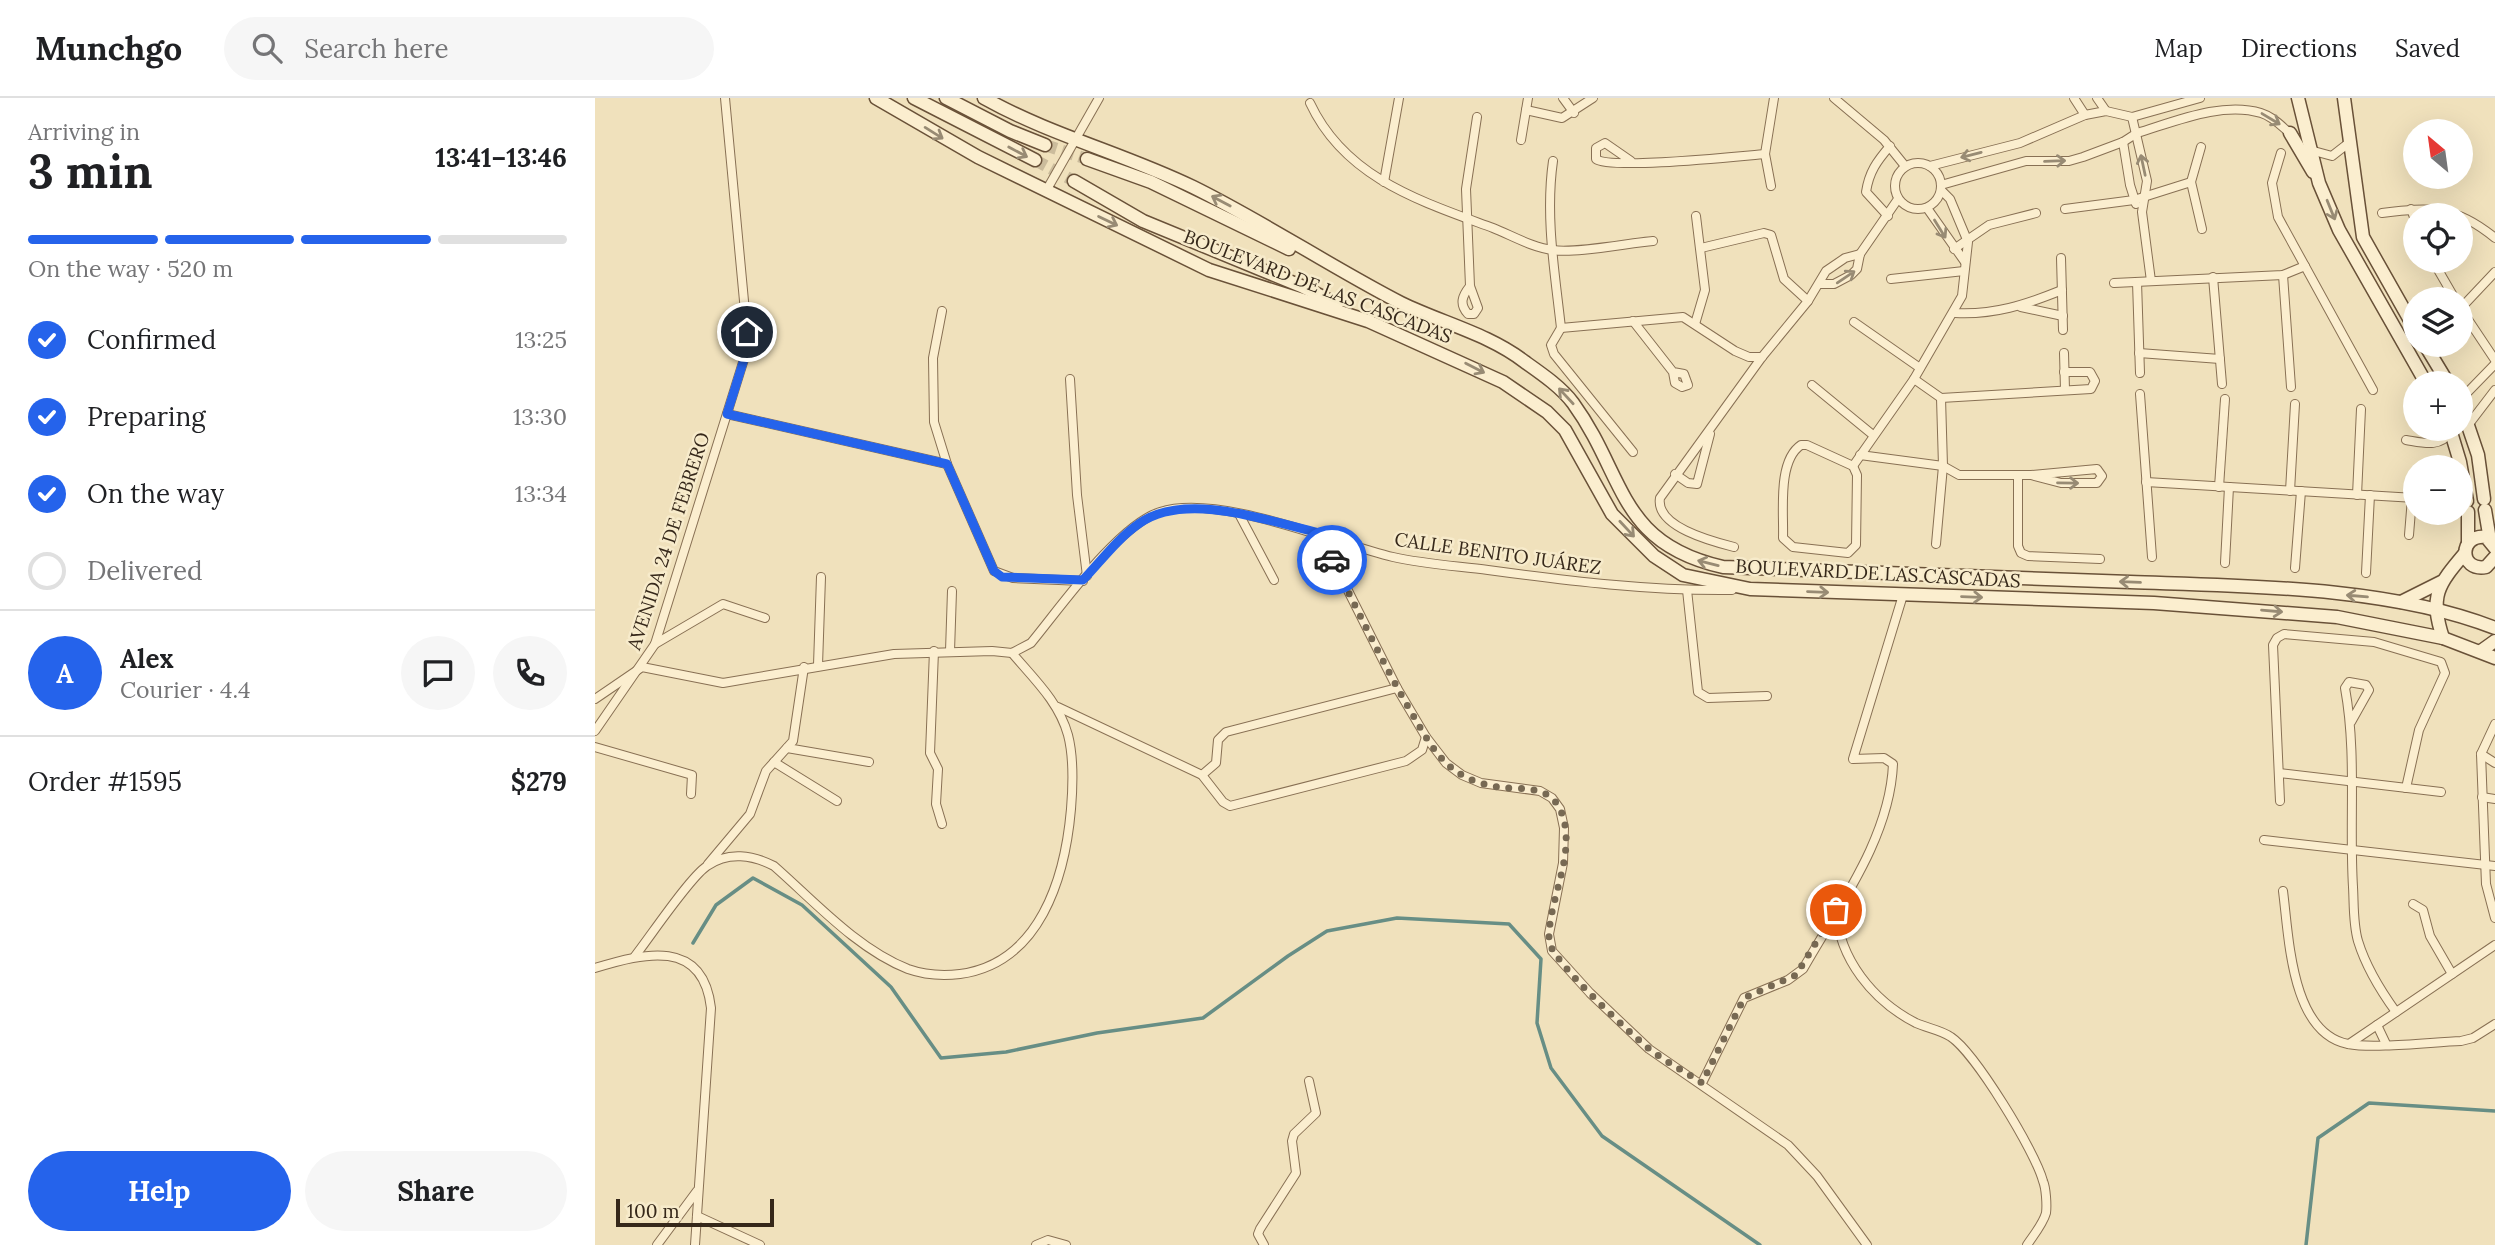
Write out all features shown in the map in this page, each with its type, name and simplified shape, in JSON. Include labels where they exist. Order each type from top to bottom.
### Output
[{"type":"main road","name":"BOULEVARD DE LAS CASCADAS","points":[[876,98],[948,142],[1209,270],[1368,321],[1465,362],[1530,399],[1565,430],[1612,514],[1654,556],[1683,575],[1750,589],[2240,608],[2361,620],[2443,638],[2495,658]]},
{"type":"main road","points":[[914,98],[1035,160]]},
{"type":"main road","points":[[946,98],[1010,131],[1045,145]]},
{"type":"main road","name":"BOULEVARD DE LAS CASCADAS","points":[[984,98],[1027,120],[1139,162],[1194,187],[1343,273],[1422,313],[1489,340],[1522,359],[1571,401],[1586,423],[1631,511],[1662,542],[1679,554],[1698,561],[1723,567],[2243,587],[2401,602],[2435,609],[2495,628]]},
{"type":"main road","points":[[2298,98],[2319,183]]},
{"type":"main road","points":[[2344,98],[2352,141],[2353,179],[2363,237],[2403,308]]},
{"type":"main road","points":[[2290,133],[2319,183],[2348,248],[2419,371]]},
{"type":"main road","points":[[1087,159],[1151,181],[1343,273]]},
{"type":"main road","points":[[1074,181],[1143,221],[1301,286],[1368,321]]},
{"type":"main road","points":[[2432,357],[2440,371]]},
{"type":"main road","points":[[2434,371],[2438,368]]},
{"type":"main road","points":[[2473,439],[2481,470],[2493,544]]},
{"type":"main road","points":[[2473,469],[2481,470]]},
{"type":"main road","points":[[2467,525],[2468,562],[2476,567],[2486,567],[2495,557]]},
{"type":"main road","points":[[2443,638],[2435,609],[2435,596],[2441,582],[2466,548],[2481,537],[2493,544]]},
{"type":"main road","points":[[2401,602],[2441,582]]},
{"type":"main road","points":[[2240,608],[2243,587]]},
{"type":"main road","points":[[2481,651],[2495,641]]},
{"type":"street","name":"AVENIDA 24 DE FEBRERO","points":[[595,732],[642,667],[655,644],[745,356],[747,332],[725,98]]},
{"type":"street","points":[[1046,191],[1099,98]]},
{"type":"street","points":[[1384,182],[1399,98]]},
{"type":"street","points":[[1521,140],[1528,98]]},
{"type":"street","points":[[1563,98],[1574,113]]},
{"type":"street","points":[[1526,110],[1562,118],[1574,113],[1593,98]]},
{"type":"street","points":[[1771,186],[1765,153],[1774,98]]},
{"type":"street","points":[[1835,98],[1890,146],[1905,166]]},
{"type":"street","points":[[2074,98],[2085,115]]},
{"type":"street","points":[[2097,98],[2106,111]]},
{"type":"street","points":[[1930,166],[2020,143],[2085,115],[2106,111],[2132,117],[2200,98]]},
{"type":"street","points":[[1310,103],[1331,140],[1350,160],[1384,182],[1444,212],[1553,250],[1653,241]]},
{"type":"street","points":[[1941,188],[2026,160],[2069,161],[2123,142],[2137,133],[2239,108],[2263,113],[2312,151],[2332,156],[2352,141]]},
{"type":"street","points":[[1470,286],[1466,189],[1477,117]]},
{"type":"street","points":[[2132,117],[2147,181],[2142,212],[2151,281]]},
{"type":"street","points":[[2123,142],[2134,200],[2142,212]]},
{"type":"street","points":[[2020,143],[2026,160]]},
{"type":"street","points":[[1888,216],[1866,192],[1875,163],[1890,146]]},
{"type":"street","points":[[2201,147],[2191,181],[2202,229]]},
{"type":"street","points":[[1631,161],[1666,163],[1765,153]]},
{"type":"street","points":[[2281,153],[2272,183],[2273,201],[2278,217],[2373,390]]},
{"type":"street","points":[[1553,161],[1549,190],[1561,328],[1551,345],[1554,354],[1633,452]]},
{"type":"street","points":[[1853,466],[1807,445],[1796,449],[1786,475],[1783,538],[1787,544],[1848,553],[1856,545],[1858,488],[1853,466],[1914,379],[1955,313],[1962,296],[1968,242],[1949,199],[1941,188],[1936,170],[1917,162],[1905,166],[1896,175],[1893,187],[1898,199],[1906,206],[1927,208],[1938,198],[1941,188]]},
{"type":"street","points":[[2065,209],[2134,200],[2191,181]]},
{"type":"street","points":[[1820,284],[1834,284],[1857,269],[1860,254],[1898,199]]},
{"type":"street","points":[[1927,208],[1965,266]]},
{"type":"street","points":[[2382,213],[2403,210]]},
{"type":"street","points":[[1954,249],[1968,242],[1989,225],[2036,213]]},
{"type":"street","points":[[1695,324],[1705,298],[1696,216]]},
{"type":"street","points":[[2473,223],[2495,238]]},
{"type":"street","points":[[1701,248],[1764,233],[1771,235],[1784,279],[1808,300]]},
{"type":"street","points":[[1734,547],[1691,536],[1662,509],[1660,498],[1762,357],[1820,284],[1826,271],[1833,264],[1860,254]]},
{"type":"street","points":[[2061,258],[2063,330]]},
{"type":"street","points":[[1891,279],[1965,266]]},
{"type":"street","points":[[2114,283],[2283,275],[2305,266]]},
{"type":"street","points":[[2473,296],[2495,272]]},
{"type":"street","points":[[2283,275],[2291,387]]},
{"type":"street","points":[[2213,277],[2222,384]]},
{"type":"street","points":[[2137,282],[2140,373]]},
{"type":"street","points":[[1955,313],[1982,315],[2021,307],[2062,290]]},
{"type":"street","points":[[2021,307],[2063,316]]},
{"type":"street","points":[[942,311],[933,358],[934,422],[947,464],[994,571],[1013,578],[1085,578],[1070,379]]},
{"type":"street","points":[[1561,328],[1668,316],[1683,317],[1735,351],[1762,357]]},
{"type":"street","points":[[1633,321],[1672,372]]},
{"type":"street","points":[[1854,322],[1920,368]]},
{"type":"street","points":[[2473,328],[2495,362],[2473,386]]},
{"type":"street","points":[[2064,353],[2065,390]]},
{"type":"street","points":[[2139,353],[2220,359]]},
{"type":"street","points":[[1914,379],[1941,398],[2091,389],[2095,381],[2090,372],[2085,370],[2064,372]]},
{"type":"street","points":[[1812,385],[1873,435]]},
{"type":"street","points":[[2473,419],[2495,390]]},
{"type":"street","points":[[2140,394],[2152,557]]},
{"type":"street","points":[[1936,544],[1943,466],[1941,398]]},
{"type":"street","points":[[2219,487],[2225,399]]},
{"type":"street","points":[[2290,491],[2295,404]]},
{"type":"street","points":[[2357,495],[2361,409]]},
{"type":"street","points":[[727,414],[947,464]]},
{"type":"street","points":[[1675,474],[1693,485],[1699,481],[1712,428]]},
{"type":"street","points":[[2413,441],[2433,444],[2442,441]]},
{"type":"street","points":[[2432,455],[2433,444]]},
{"type":"street","points":[[1860,455],[1943,466],[1959,475],[2031,475],[2098,469],[2102,476],[2097,483],[2061,483],[2031,475]]},
{"type":"street","points":[[2018,475],[2018,545],[2021,553],[2028,556],[2100,559]]},
{"type":"street","points":[[2146,482],[2403,497]]},
{"type":"street","points":[[2225,563],[2229,487]]},
{"type":"street","points":[[2295,568],[2301,491]]},
{"type":"street","points":[[2366,573],[2370,495]]},
{"type":"street","name":"CALLE BENITO JUÁREZ","points":[[1012,653],[1031,643],[1125,535],[1160,512],[1180,509],[1239,514],[1319,533],[1394,557],[1572,581],[1687,590],[1750,589]]},
{"type":"street","points":[[1239,514],[1274,580]]},
{"type":"street","points":[[2409,536],[2410,525]]},
{"type":"street","points":[[1319,533],[1397,688],[1426,737],[1446,763],[1462,775],[1499,787],[1528,788],[1552,798],[1560,809],[1564,828],[1563,863],[1548,942],[1552,951],[1590,993],[1649,1049],[1702,1083],[1787,1145],[1817,1176],[1867,1245]]},
{"type":"street","points":[[818,665],[821,577]]},
{"type":"street","points":[[1687,590],[1698,692],[1709,698],[1767,696]]},
{"type":"street","points":[[950,651],[952,591]]},
{"type":"street","points":[[1702,1083],[1744,998],[1796,975],[1871,849],[1892,777],[1893,764],[1889,760],[1853,759],[1903,596]]},
{"type":"street","points":[[655,644],[719,605],[727,604],[765,618]]},
{"type":"street","points":[[2280,801],[2273,645],[2277,638],[2284,634],[2374,642],[2441,662],[2445,667],[2445,673],[2419,730],[2406,788]]},
{"type":"street","points":[[934,651],[930,753],[937,769],[936,804],[942,824]]},
{"type":"street","points":[[595,699],[642,667],[723,683],[803,667],[950,651],[1012,653],[1058,707],[1068,736],[1072,792],[1062,864],[1053,897],[1038,923],[1019,948],[998,963],[974,972],[944,976],[908,969],[864,943],[774,866],[760,858],[743,855],[725,858],[706,866]]},
{"type":"street","points":[[635,956],[750,814],[767,771],[795,734],[803,667]]},
{"type":"street","points":[[2351,722],[2369,690],[2366,685],[2346,684],[2351,722],[2351,849],[2357,938],[2378,987],[2396,1012]]},
{"type":"street","points":[[1202,775],[1216,762],[1218,740],[1226,732],[1397,688]]},
{"type":"street","points":[[1058,707],[1202,775],[1223,802],[1238,806],[1406,761],[1422,750],[1426,737]]},
{"type":"street","points":[[2495,724],[2481,754],[2482,797],[2490,865],[2489,903],[2495,918]]},
{"type":"street","points":[[595,747],[692,775],[691,794]]},
{"type":"street","points":[[787,748],[869,762]]},
{"type":"street","points":[[2481,754],[2495,763]]},
{"type":"street","points":[[773,762],[837,801]]},
{"type":"street","points":[[2279,773],[2441,792]]},
{"type":"street","points":[[2482,797],[2495,799]]},
{"type":"street","points":[[2264,840],[2490,865]]},
{"type":"street","points":[[2283,891],[2292,963],[2300,992],[2321,1029],[2349,1044],[2386,1044],[2461,1041],[2473,1038],[2495,1024]]},
{"type":"street","points":[[2413,904],[2423,910],[2430,936],[2452,974]]},
{"type":"street","points":[[1836,910],[1840,938],[1847,956],[1877,996],[1915,1022],[1950,1036],[1963,1048],[2008,1114],[2044,1182],[2046,1212],[2027,1245]]},
{"type":"street","points":[[2349,1044],[2495,945]]},
{"type":"street","points":[[595,968],[635,956],[653,954],[680,958],[702,976],[709,991],[711,1008],[705,1138],[697,1191],[695,1245]]},
{"type":"street","points":[[2377,1025],[2386,1044]]},
{"type":"street","points":[[1262,1242],[1260,1229],[1296,1173],[1290,1148],[1294,1134],[1316,1112],[1309,1081]]},
{"type":"street","points":[[657,1245],[697,1191]]},
{"type":"street","points":[[697,1216],[759,1245]]},
{"type":"street","points":[[1036,1245],[1048,1240],[1066,1245]]},
{"type":"waterway","points":[[693,943],[716,905],[753,878],[802,905],[891,987],[941,1058],[1006,1052],[1097,1033],[1203,1018],[1327,931],[1397,918],[1509,924],[1541,959],[1537,1023],[1551,1068],[1602,1136],[1760,1245]]},
{"type":"waterway","points":[[2306,1245],[2318,1138],[2369,1103],[2495,1111]]},
{"type":"tunnel","points":[[1045,145],[1087,159]]},
{"type":"tunnel","points":[[1035,160],[1074,181]]},
{"type":"way so far","points":[[1332,560],[1397,688],[1426,737],[1446,763],[1462,775],[1481,783],[1540,791],[1552,798],[1560,809],[1564,828],[1563,863],[1548,942],[1552,951],[1590,993],[1649,1049],[1702,1083],[1744,998],[1788,980],[1803,969],[1836,910]]},
{"type":"route","points":[[747,332],[745,356],[727,414],[947,464],[994,571],[1002,577],[1083,580],[1125,535],[1142,522],[1160,512],[1180,509],[1239,514],[1319,533],[1332,560]]}]
